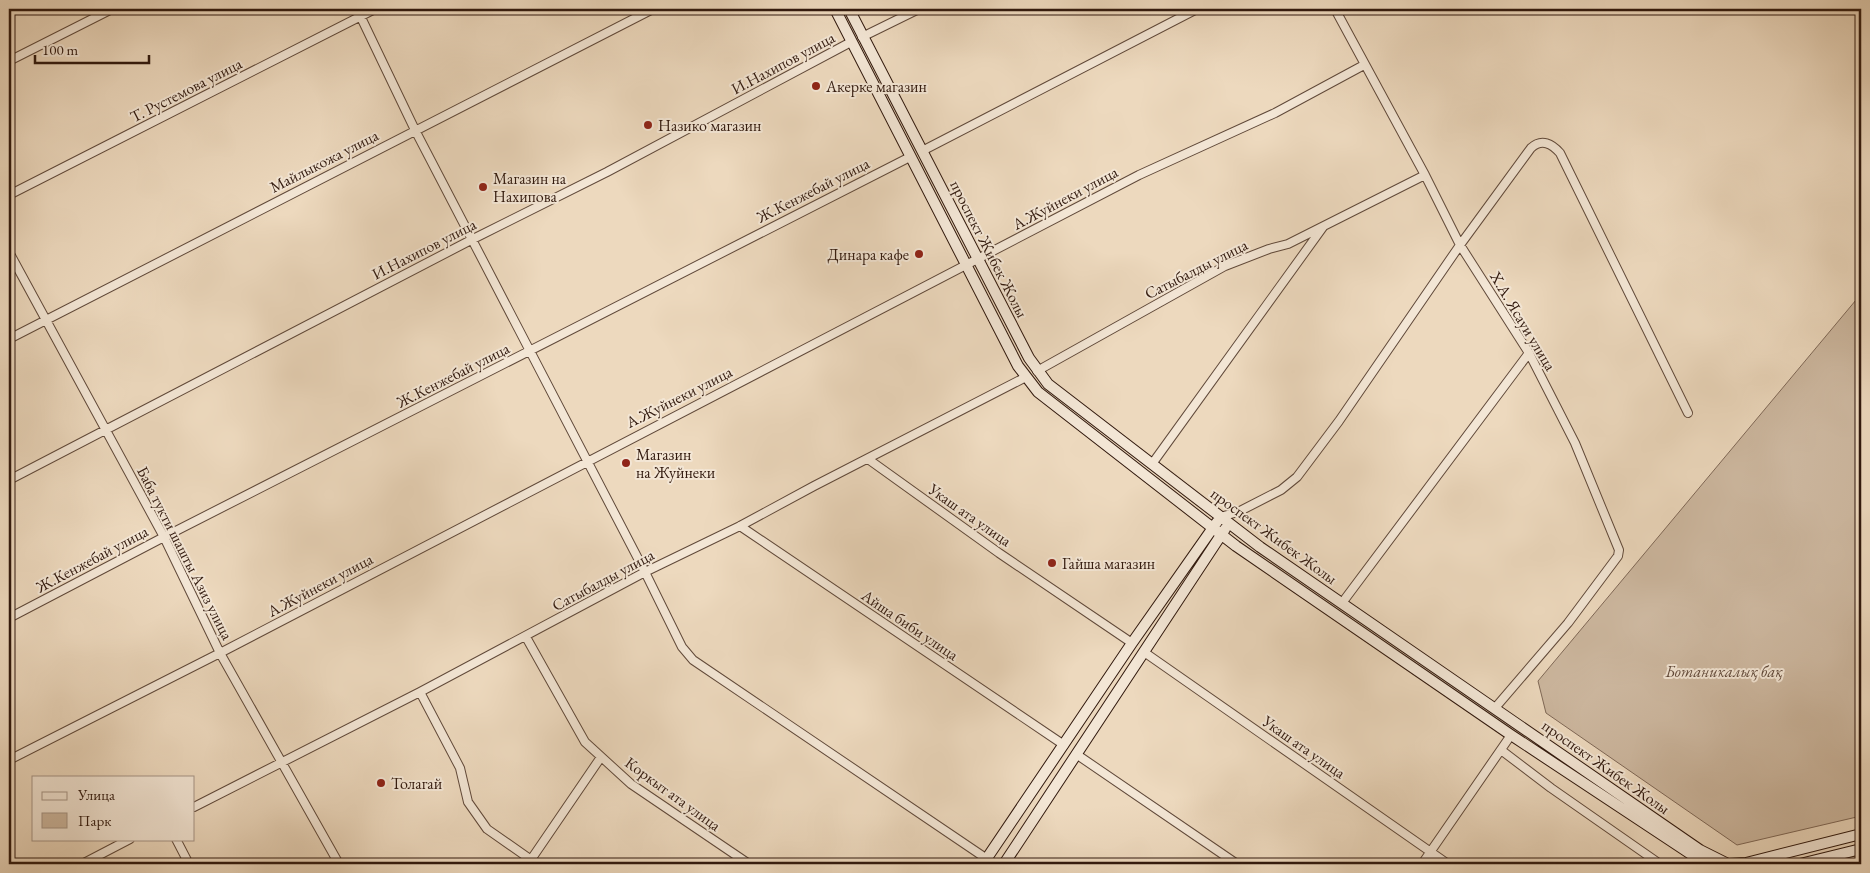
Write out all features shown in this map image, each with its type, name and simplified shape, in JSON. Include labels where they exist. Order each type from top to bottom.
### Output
[{"type":"street","points":[[9,62],[112,9]]},
{"type":"street","name":"Т. Рустемова улица","points":[[9,195],[359,12],[375,9]]},
{"type":"street","name":"Майлыкожа улица","points":[[9,339],[653,9]]},
{"type":"street","name":"проспект Жибек Жолы","points":[[835,9],[965,265],[1026,377],[1038,392],[1222,534],[1511,735],[1706,864]]},
{"type":"street","name":"проспект Жибек Жолы","points":[[849,9],[977,259],[1037,371],[1048,384],[1260,547],[1700,850],[1728,864],[1746,863],[1861,834]]},
{"type":"street","points":[[862,37],[919,9]]},
{"type":"street","points":[[922,152],[1197,9]]},
{"type":"street","name":"Х.А. Ясауи улица","points":[[1335,9],[1425,175],[1460,245],[1529,353],[1575,443],[1619,550],[1618,556],[1568,623],[1495,708]]},
{"type":"street","points":[[359,12],[416,130],[682,647],[693,660],[985,862],[1132,643],[1220,517],[1238,512],[1280,490],[1297,477],[1460,245],[1531,148],[1540,142],[1554,147],[1560,153],[1688,413]]},
{"type":"street","name":"И.Нахипов улица","points":[[9,480],[473,239],[607,172],[851,42]]},
{"type":"street","name":"А.Жуйнеки улица","points":[[9,760],[220,653],[587,460],[1138,175],[1275,113],[1364,65]]},
{"type":"street","name":"Ж.Кенжебай улица","points":[[9,618],[164,537],[910,157]]},
{"type":"street","name":"Сатыбалды улица","points":[[1037,371],[1225,266],[1269,249],[1288,244],[1425,175]]},
{"type":"street","points":[[1152,464],[1324,226]]},
{"type":"street","name":"Баба тукти шашты Азиз улица","points":[[9,252],[164,537],[220,653],[339,864]]},
{"type":"street","points":[[1342,603],[1529,353]]},
{"type":"street","name":"Сатыбалды улица","points":[[195,806],[420,692],[645,572],[740,526],[1026,377]]},
{"type":"street","name":"Укаш ата улица","points":[[868,459],[999,553],[1132,643]]},
{"type":"street","points":[[1004,864],[1238,512]]},
{"type":"street","name":"Айша биби улица","points":[[740,526],[1064,745]]},
{"type":"street","name":"Коркыт ата улица","points":[[526,637],[585,742],[631,784],[749,864]]},
{"type":"street","name":"Укаш ата улица","points":[[1144,652],[1448,864]]},
{"type":"street","points":[[420,692],[460,768],[468,802],[487,829],[532,863],[602,757]]},
{"type":"street","points":[[1422,864],[1511,735]]},
{"type":"street","points":[[1501,750],[1551,788],[1660,864]]},
{"type":"street","points":[[1076,754],[1236,864]]},
{"type":"street","points":[[82,864],[128,840]]},
{"type":"street","points":[[177,840],[190,864]]},
{"type":"street","points":[[1800,864],[1861,849]]},
{"type":"green space","name":"Ботаникалық бақ","points":[[1861,294],[1861,816],[1737,845],[1546,713],[1538,681]]},
{"type":"place","name":"Акерке магазин","points":[[816,86]]},
{"type":"place","name":"Назико магазин","points":[[648,125]]},
{"type":"place","name":"Магазин на Нахипова","points":[[483,187]]},
{"type":"place","name":"Динара кафе","points":[[919,254]]},
{"type":"place","name":"Магазин на Жуйнеки","points":[[626,463]]},
{"type":"place","name":"Гайша магазин","points":[[1052,563]]},
{"type":"place","name":"Толагай","points":[[381,783]]}]
